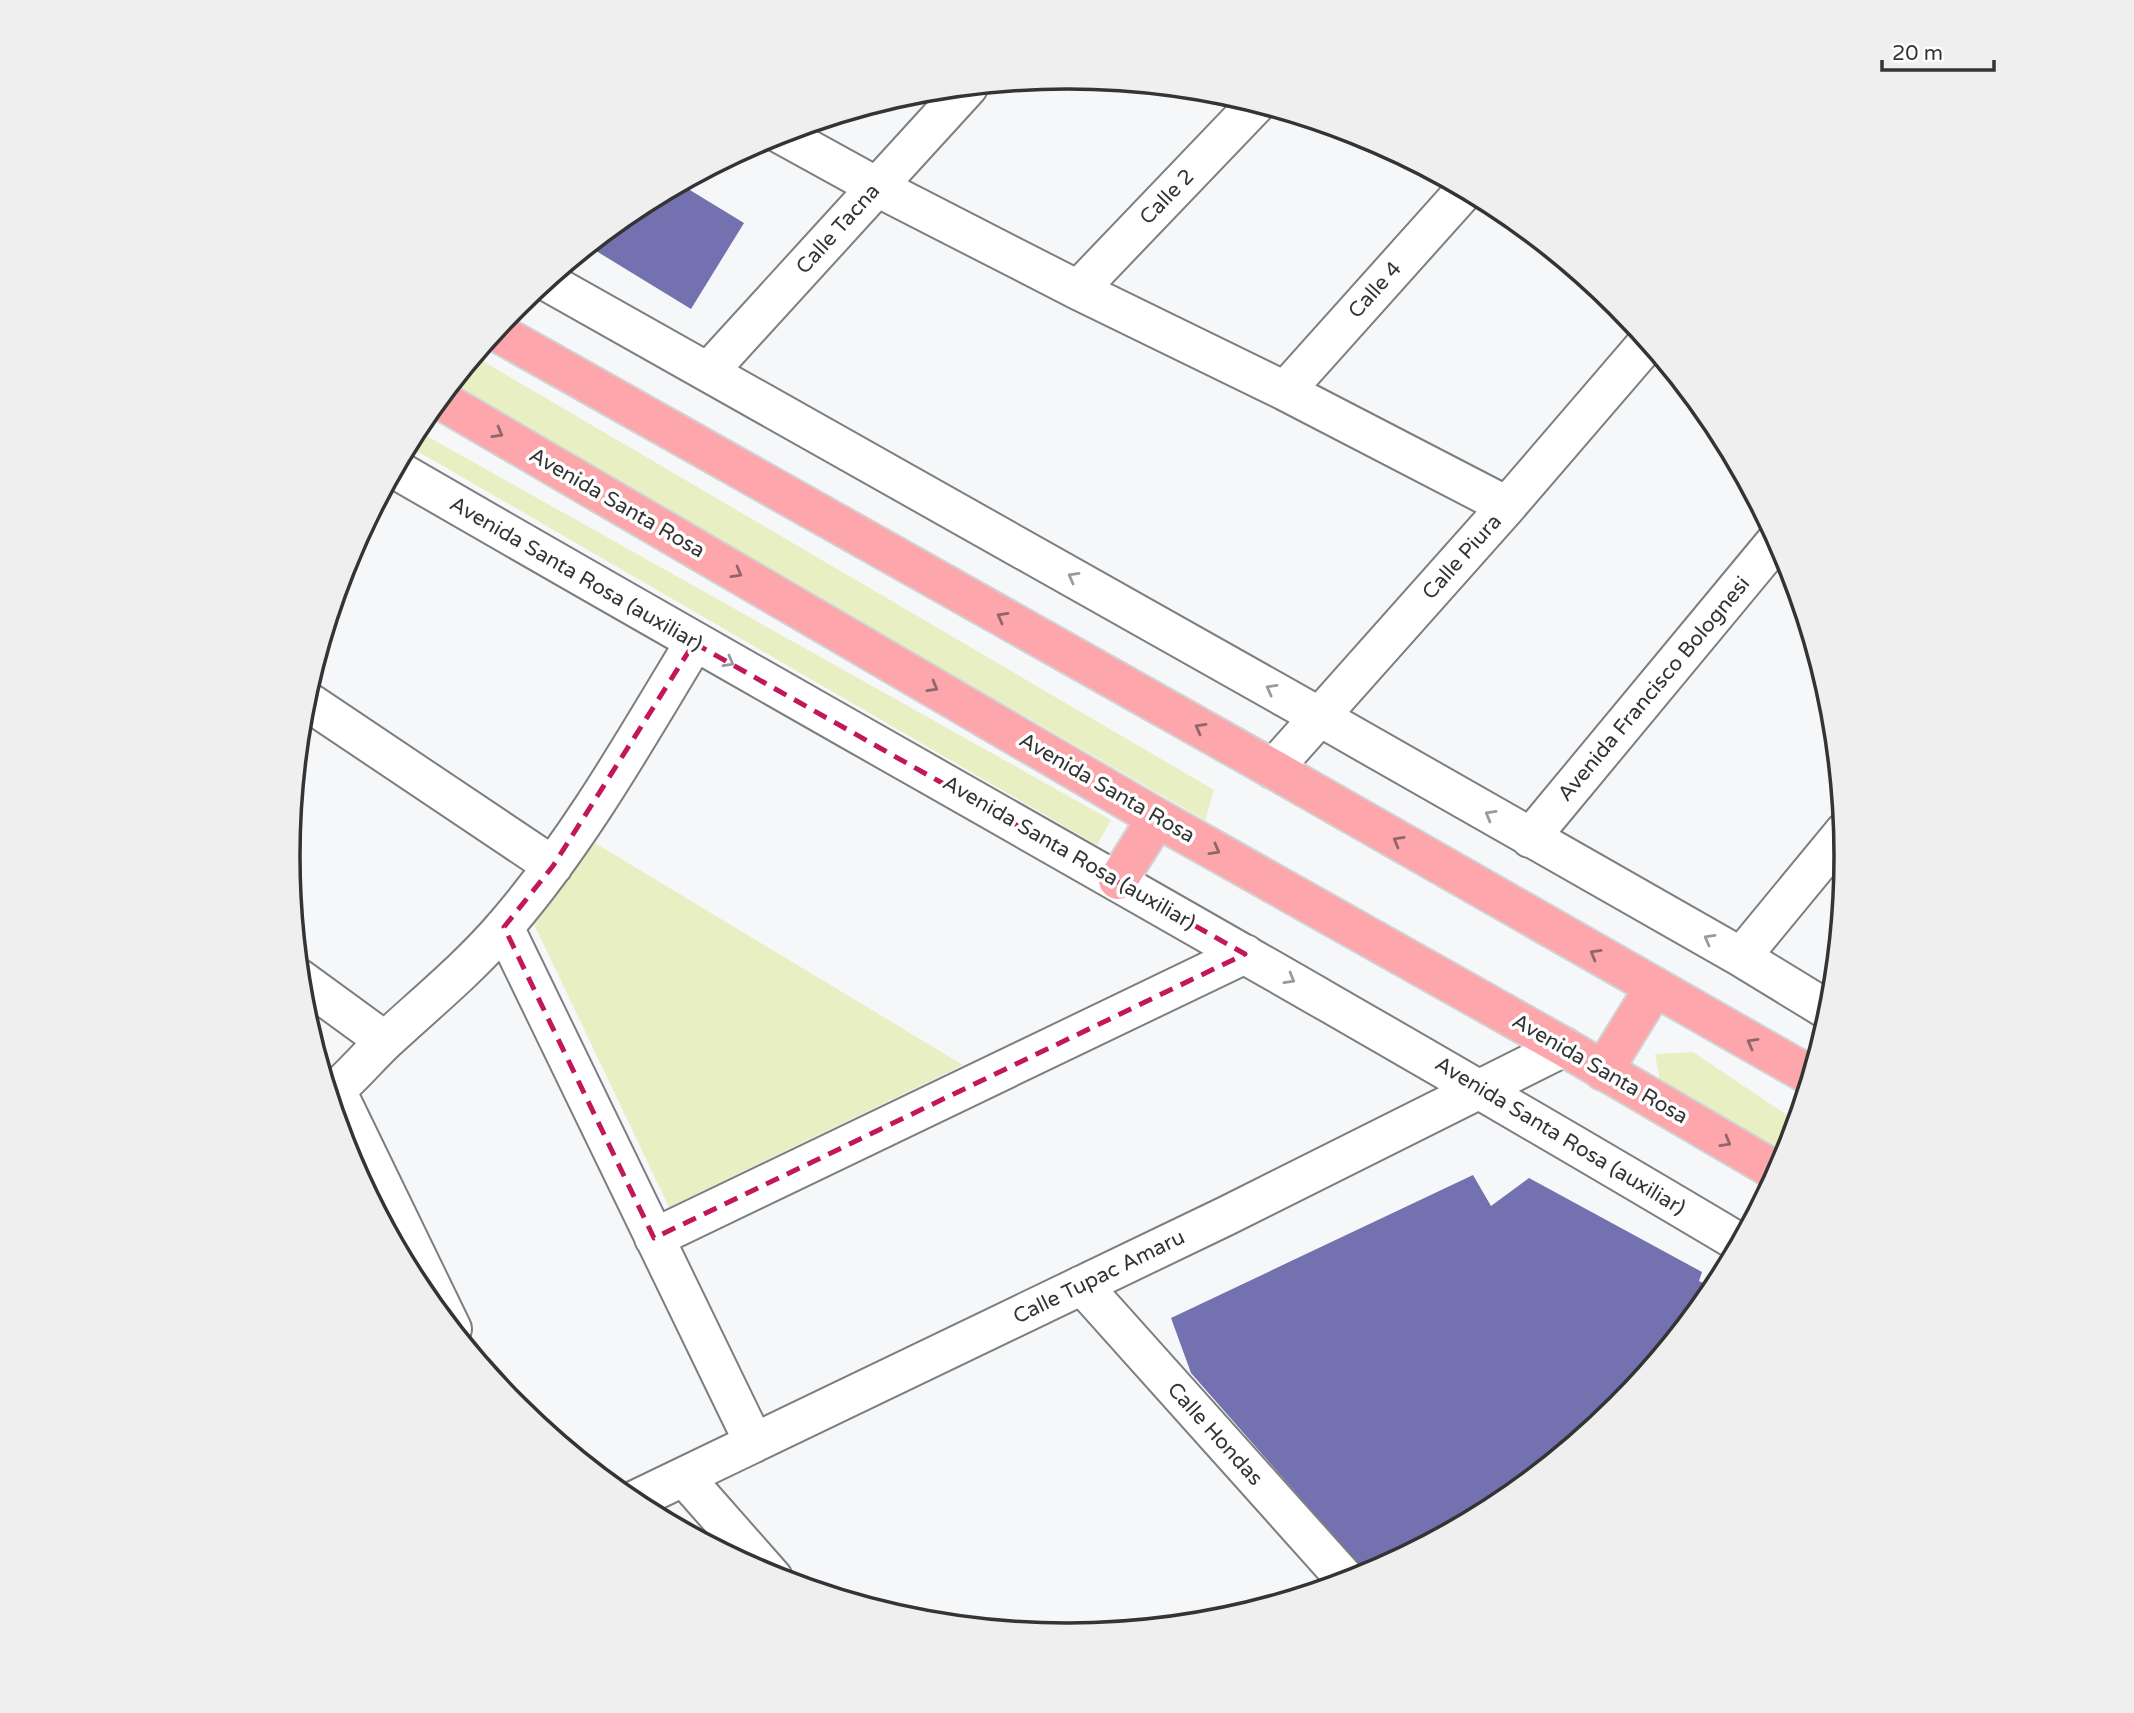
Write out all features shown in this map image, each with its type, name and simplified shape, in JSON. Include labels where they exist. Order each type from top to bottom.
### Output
[{"type":"main road","points":[[504,336],[1273,769],[1803,1072]]},
{"type":"main road","name":"Avenida Santa Rosa","points":[[447,404],[1157,818],[1564,1047],[1768,1166]]},
{"type":"main road","points":[[1118,880],[1157,818]]},
{"type":"main road","points":[[1603,1071],[1654,988]]},
{"type":"street","name":"Calle Tacna","points":[[708,372],[959,97]]},
{"type":"street","name":"Calle 2","points":[[1078,290],[1249,111]]},
{"type":"street","points":[[793,140],[1078,290],[1285,391],[1507,506]]},
{"type":"street","name":"Calle 4","points":[[1285,391],[1459,197]]},
{"type":"street","points":[[554,286],[1320,717],[1741,957],[1820,1006]]},
{"type":"street","name":"Calle Piura","points":[[1273,769],[1507,506],[1642,349]]},
{"type":"street","name":"Avenida Santa Rosa (auxiliar)","points":[[403,473],[694,643],[1118,880],[1482,1089],[1732,1237]]},
{"type":"street","name":"Avenida Francisco Bolognesi","points":[[1530,838],[1770,549]]},
{"type":"street","points":[[336,1089],[443,989],[504,927],[553,866],[635,742],[694,643]]},
{"type":"street","points":[[314,706],[553,866]]},
{"type":"street","points":[[1741,957],[1834,844]]},
{"type":"street","points":[[504,927],[754,1443]]},
{"type":"street","points":[[654,1238],[1245,954]]},
{"type":"street","points":[[311,987],[385,1041]]},
{"type":"street","name":"Calle Tupac Amaru","points":[[644,1496],[1083,1285],[1564,1047]]},
{"type":"street","points":[[349,1126],[427,1279]]},
{"type":"street","name":"Calle Hondas","points":[[1083,1285],[1340,1573]]},
{"type":"street","points":[[684,1477],[753,1556]]},
{"type":"highlighted area","points":[[694,643],[1245,954],[654,1238],[504,927],[553,866]]},
{"type":"green space","points":[[482,361],[1214,790],[1205,820],[458,389]]},
{"type":"green space","points":[[426,435],[1111,820],[1097,845],[417,451]]},
{"type":"green space","points":[[595,843],[963,1065],[669,1207],[533,922]]},
{"type":"green space","points":[[1693,1052],[1789,1117],[1777,1147],[1661,1087],[1655,1054]]},
{"type":"building","points":[[688,189],[744,223],[691,309],[596,251]]},
{"type":"building","points":[[1473,1175],[1491,1206],[1529,1178],[1702,1272],[1699,1281],[1705,1284],[1676,1324],[1610,1399],[1534,1465],[1451,1521],[1360,1566],[1191,1373],[1171,1318]]}]
